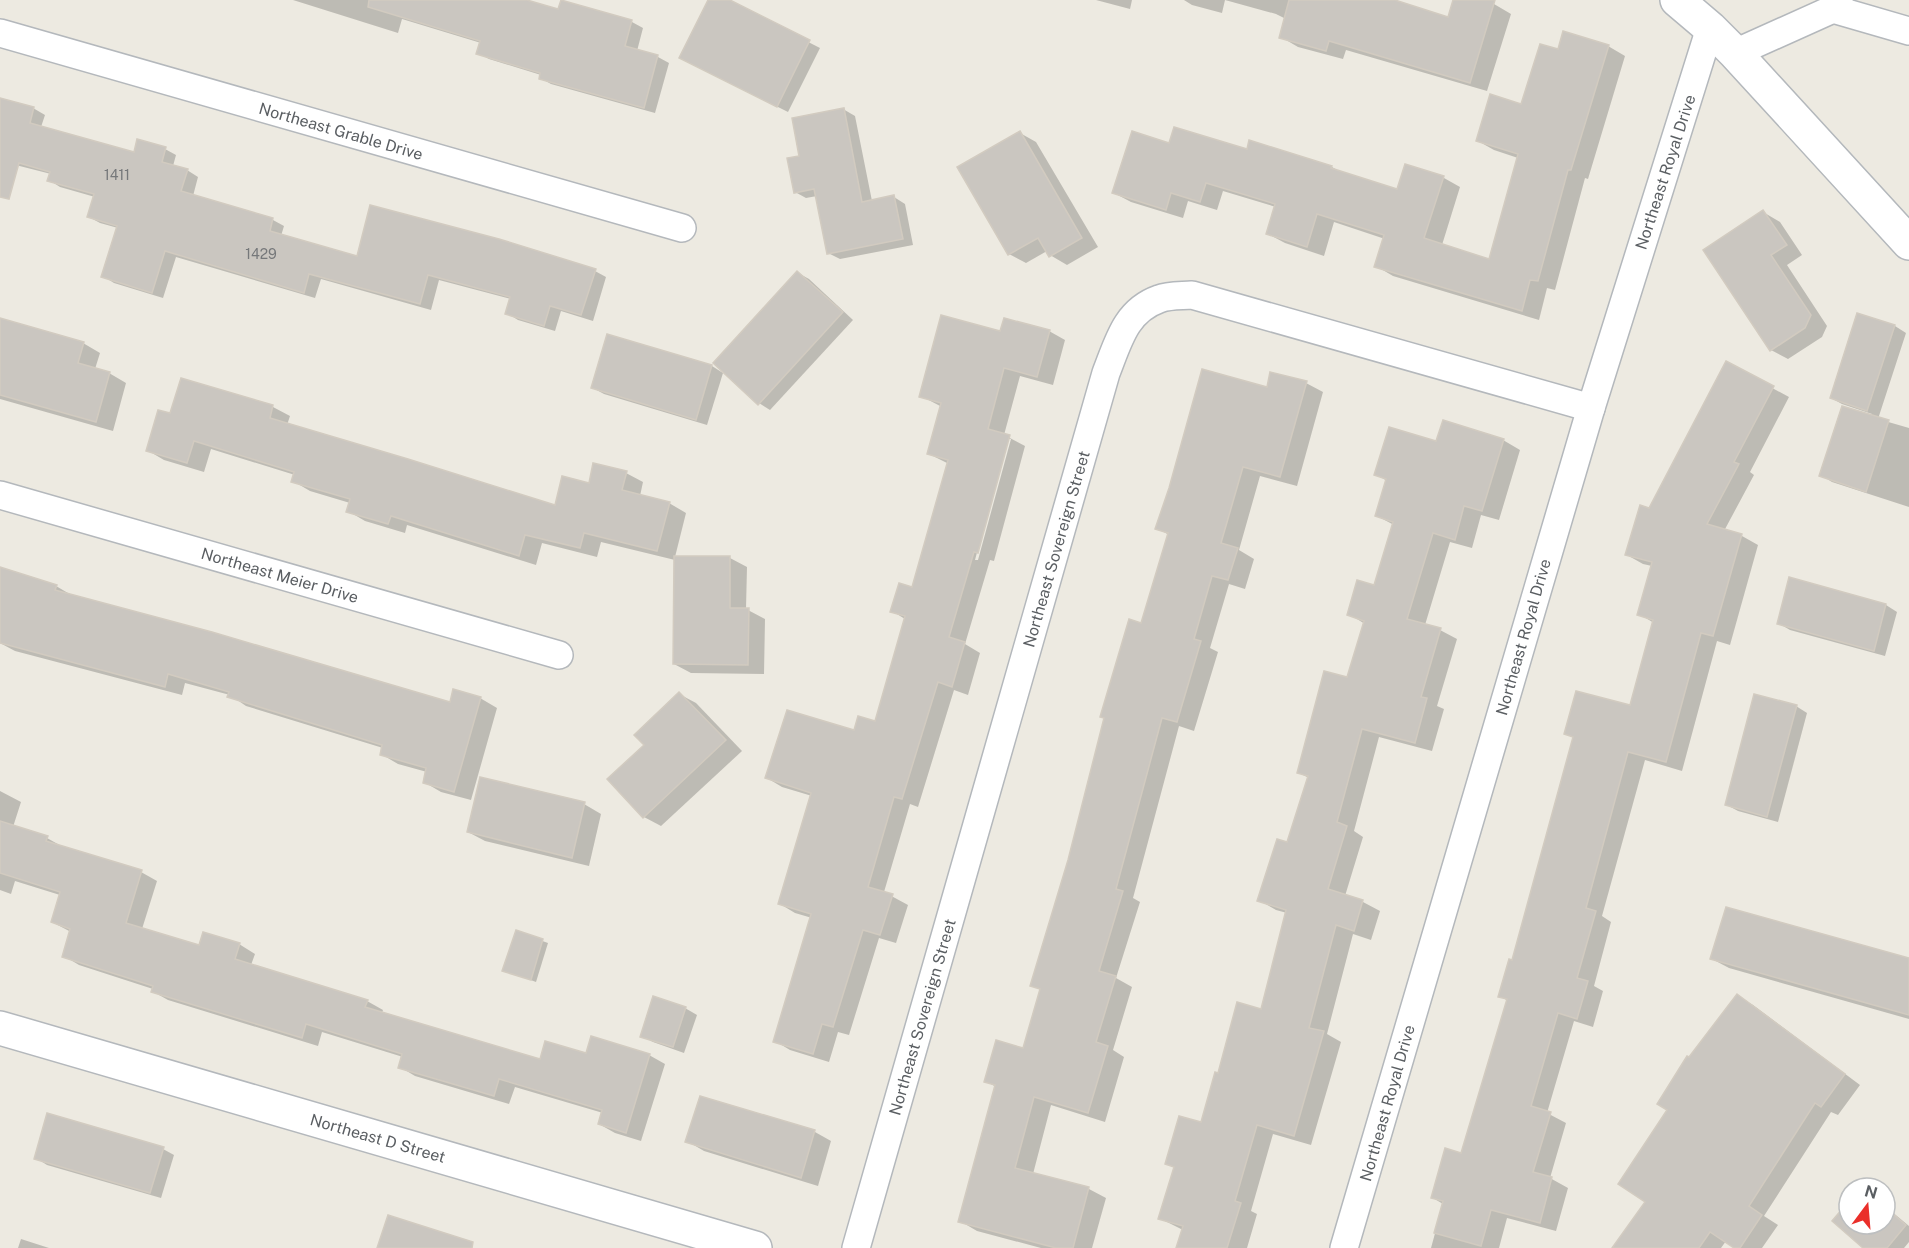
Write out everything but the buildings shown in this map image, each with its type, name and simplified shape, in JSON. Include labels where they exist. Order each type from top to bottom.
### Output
[{"type":"street","points":[[1677,0],[1736,53],[1909,243]]},
{"type":"street","points":[[1736,53],[1836,5],[1909,31]]},
{"type":"street","name":"Northeast Royal Drive","points":[[1344,1248],[1591,408],[1710,28]]},
{"type":"street","name":"Northeast Grable Drive","points":[[0,33],[682,228]]},
{"type":"street","name":"Northeast Sovereign Street","points":[[856,1248],[1106,373],[1122,332],[1137,310],[1161,298],[1192,295],[1591,408]]},
{"type":"street","name":"Northeast Meier Drive","points":[[0,495],[559,656]]},
{"type":"street","name":"Northeast D Street","points":[[0,1028],[755,1248]]}]
